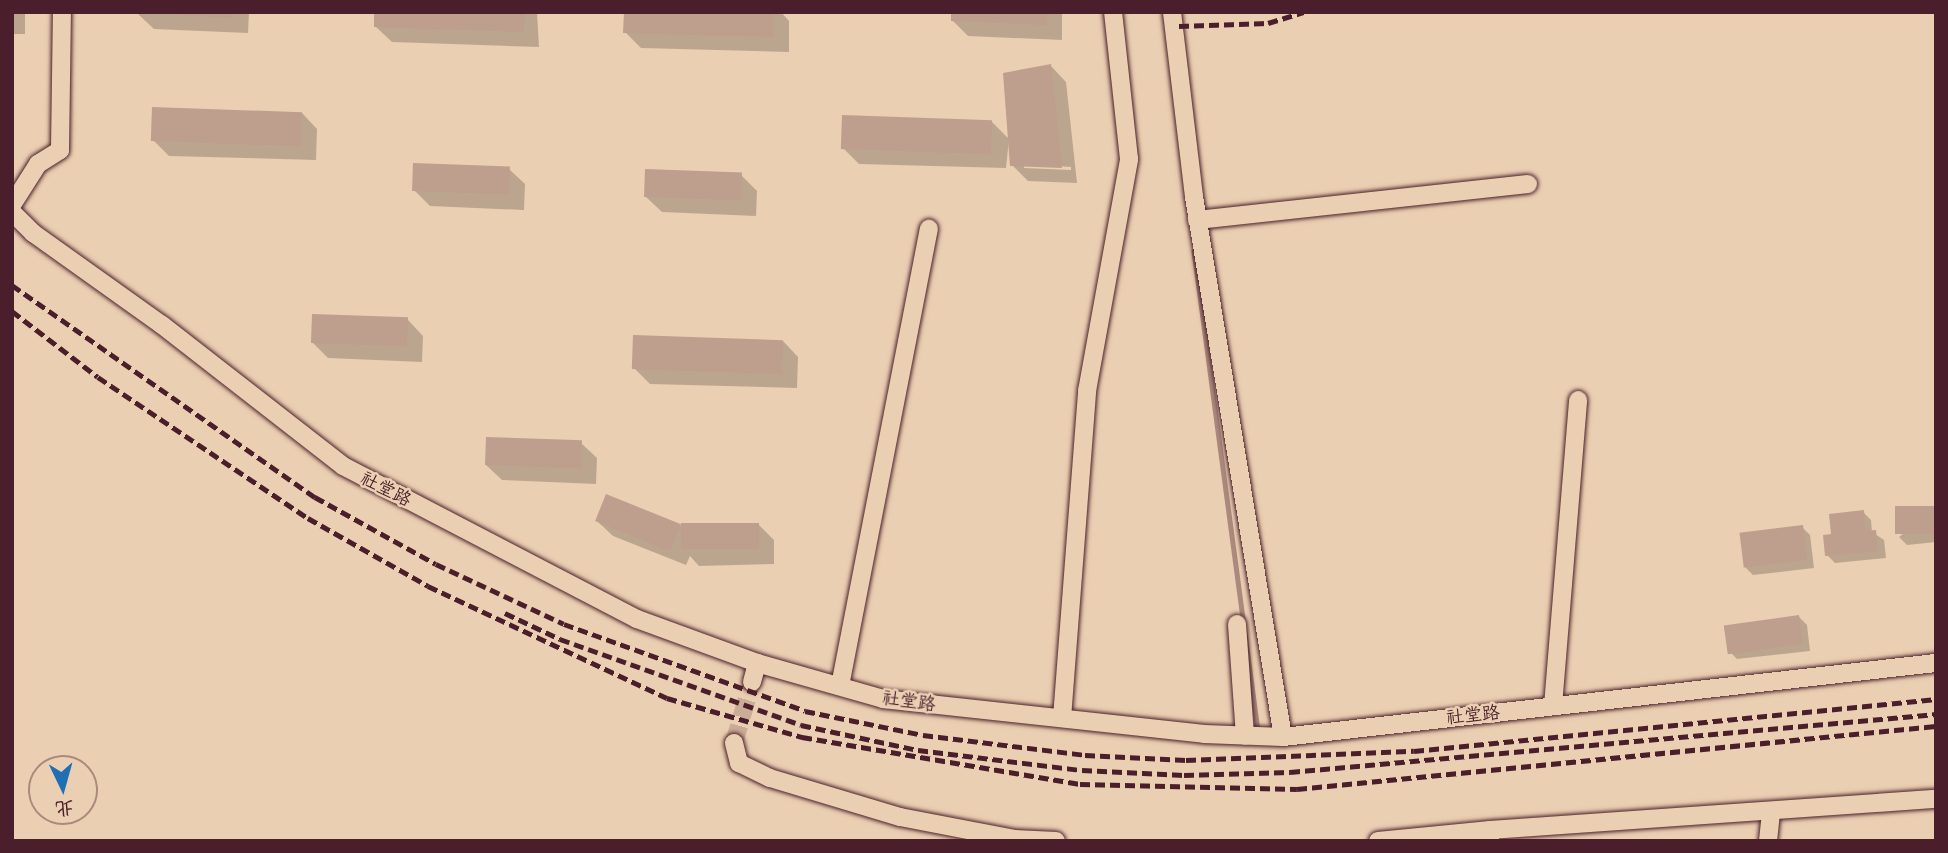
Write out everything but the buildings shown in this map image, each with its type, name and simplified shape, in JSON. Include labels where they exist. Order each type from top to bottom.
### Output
[{"type":"street","points":[[12,205],[38,164],[60,150],[62,12]]},
{"type":"street","points":[[1062,718],[1087,391],[1129,159],[1113,12]]},
{"type":"street","points":[[1172,12],[1198,220],[1283,737]]},
{"type":"street","points":[[1198,220],[1528,184]]},
{"type":"street","name":"社堂路","points":[[12,212],[33,233],[162,325],[343,466],[637,619],[757,663],[883,699],[1245,736],[1283,737],[1936,663]]},
{"type":"street","points":[[840,686],[929,229]]},
{"type":"street","points":[[1553,706],[1578,400]]},
{"type":"street","points":[[1237,624],[1245,736]]},
{"type":"street","points":[[752,682],[757,663]]},
{"type":"street","points":[[734,743],[739,763],[770,778],[900,817],[1014,839],[1056,841]]},
{"type":"street","points":[[1378,841],[1491,835],[1936,799]]},
{"type":"street","points":[[1768,841],[1771,813]]},
{"type":"waterway","points":[[1194,251],[1258,729]]},
{"type":"tunnel","points":[[734,743],[752,682]]},
{"type":"railway","points":[[1179,26],[1268,23],[1303,12]]},
{"type":"railway","points":[[12,285],[315,497],[436,564],[564,624],[805,711],[923,735],[1085,755],[1186,760],[1414,751],[1936,699]]},
{"type":"railway","points":[[12,311],[98,377],[308,518],[428,586],[667,698],[802,737],[1080,784],[1297,789],[1936,726]]},
{"type":"railway","points":[[505,613],[560,639],[801,725],[918,750],[1082,770],[1184,775],[1290,772],[1936,714]]}]
